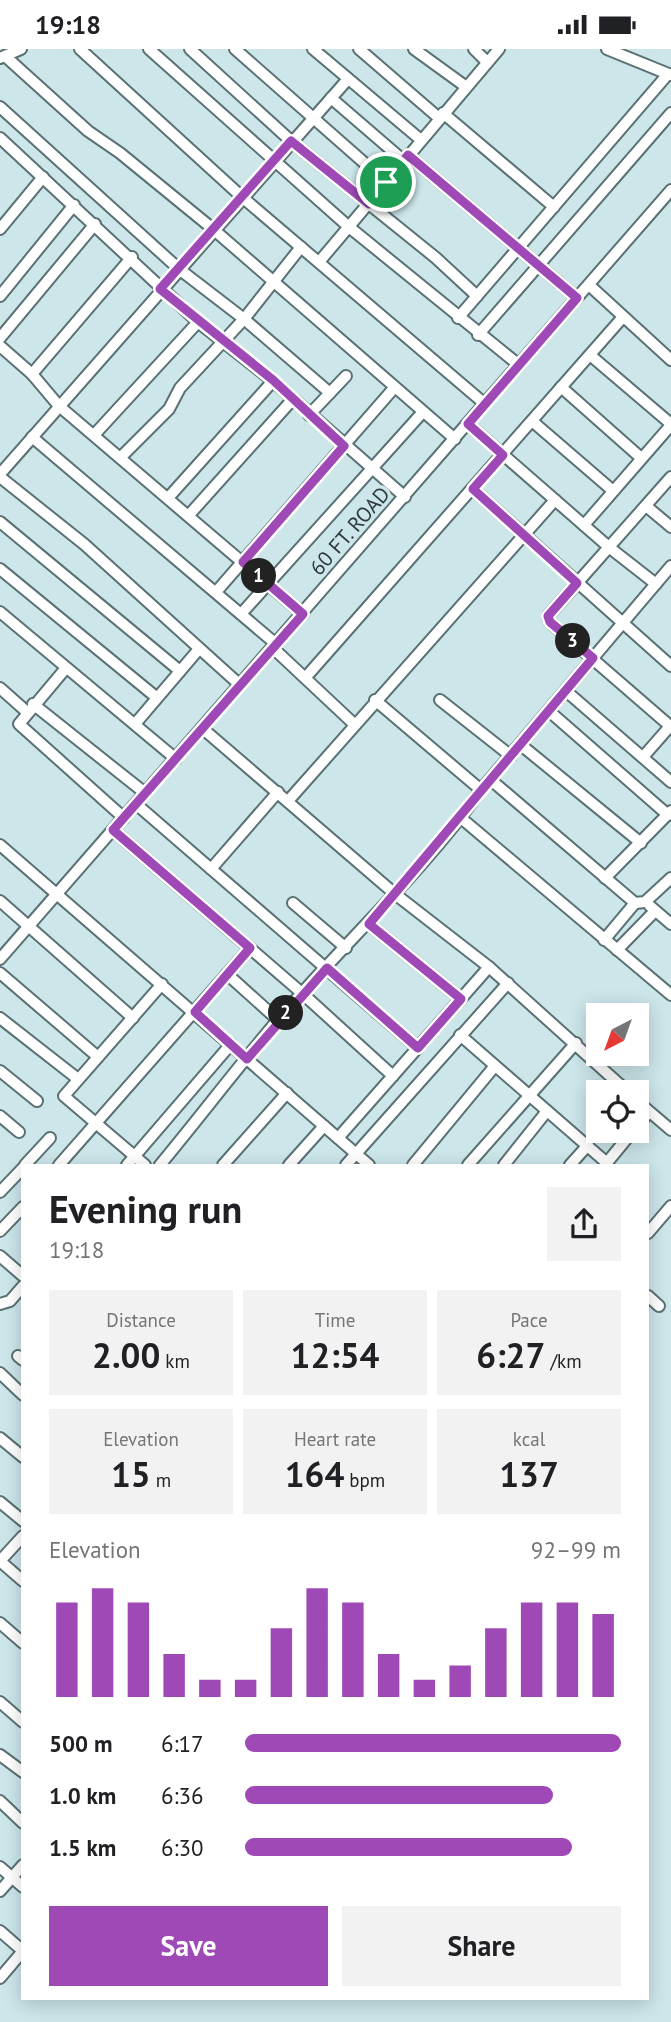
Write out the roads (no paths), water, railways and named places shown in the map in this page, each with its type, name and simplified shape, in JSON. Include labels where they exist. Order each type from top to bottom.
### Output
[{"type":"street","points":[[80,49],[242,197],[485,404]]},
{"type":"street","points":[[149,49],[349,227],[478,335],[519,365]]},
{"type":"street","points":[[190,49],[291,141],[436,258],[478,296]]},
{"type":"street","points":[[234,49],[386,182]]},
{"type":"street","points":[[313,49],[421,140]]},
{"type":"street","points":[[359,49],[554,207]]},
{"type":"street","points":[[414,49],[465,86]]},
{"type":"street","points":[[474,49],[487,62]]},
{"type":"street","points":[[319,262],[499,49]]},
{"type":"street","points":[[458,318],[670,74],[607,49]]},
{"type":"street","points":[[10,53],[88,131],[120,153],[213,229],[272,283],[455,439]]},
{"type":"street","points":[[240,685],[84,544],[0,475],[160,289],[348,79]]},
{"type":"street","points":[[331,98],[577,298]]},
{"type":"street","points":[[0,107],[178,269],[244,319],[330,393]]},
{"type":"street","points":[[478,335],[671,113]]},
{"type":"street","points":[[0,138],[132,257],[160,289],[273,380],[309,415],[405,497]]},
{"type":"street","points":[[0,229],[43,177]]},
{"type":"street","name":"60 FT. ROAD","points":[[0,959],[671,190]]},
{"type":"street","points":[[0,296],[74,205]]},
{"type":"street","points":[[0,338],[95,225]]},
{"type":"street","points":[[121,457],[169,409],[180,389],[244,319],[301,247]]},
{"type":"street","points":[[32,374],[132,257]]},
{"type":"street","points":[[589,285],[671,361]]},
{"type":"street","points":[[306,677],[623,317]]},
{"type":"street","points":[[94,435],[198,322]]},
{"type":"street","points":[[0,345],[32,374],[59,406],[303,614]]},
{"type":"street","points":[[583,525],[671,424],[590,355]]},
{"type":"street","points":[[309,415],[346,376]]},
{"type":"street","points":[[168,498],[273,380]]},
{"type":"street","points":[[561,387],[640,457]]},
{"type":"street","points":[[216,592],[394,388]]},
{"type":"street","points":[[189,515],[293,399]]},
{"type":"street","points":[[241,614],[422,413]]},
{"type":"street","points":[[532,421],[612,490]]},
{"type":"street","points":[[468,424],[610,548],[656,584]]},
{"type":"street","points":[[32,437],[241,614],[354,724]]},
{"type":"street","points":[[643,757],[671,726],[550,622],[548,616],[670,480]]},
{"type":"street","points":[[473,489],[671,666]]},
{"type":"street","points":[[288,801],[555,500]]},
{"type":"street","points":[[646,506],[671,527]]},
{"type":"street","points":[[0,522],[180,671]]},
{"type":"street","points":[[161,1164],[278,1020],[369,924],[461,818],[481,790],[671,566]]},
{"type":"street","points":[[0,569],[156,697]]},
{"type":"street","points":[[0,612],[176,759]]},
{"type":"street","points":[[135,724],[199,649]]},
{"type":"street","points":[[66,668],[19,720],[21,729],[124,818]]},
{"type":"street","points":[[0,688],[145,793]]},
{"type":"street","points":[[566,691],[671,782]]},
{"type":"street","points":[[375,700],[481,790]]},
{"type":"street","points":[[440,700],[510,756]]},
{"type":"street","points":[[549,711],[669,813],[605,878]]},
{"type":"street","points":[[202,728],[395,894],[508,983],[615,1080]]},
{"type":"street","points":[[521,745],[641,843]]},
{"type":"street","points":[[491,780],[605,878],[671,924]]},
{"type":"street","points":[[211,869],[278,792]]},
{"type":"street","points":[[136,804],[418,1048]]},
{"type":"street","points":[[461,818],[671,995]]},
{"type":"street","points":[[113,830],[303,994],[393,1076]]},
{"type":"street","points":[[0,845],[368,1164]]},
{"type":"street","points":[[604,940],[640,902],[671,878]]},
{"type":"street","points":[[0,901],[133,1018]]},
{"type":"street","points":[[293,902],[346,948]]},
{"type":"street","points":[[617,950],[655,911]]},
{"type":"street","points":[[369,924],[461,999]]},
{"type":"street","points":[[60,1164],[250,948]]},
{"type":"street","points":[[338,1138],[489,967]]},
{"type":"street","points":[[0,973],[98,1057]]},
{"type":"street","points":[[227,974],[278,1020]]},
{"type":"street","points":[[347,1164],[508,983]]},
{"type":"street","points":[[162,984],[66,1092],[65,1101],[95,1124],[130,1161],[231,1044]]},
{"type":"street","points":[[0,1018],[78,1079]]},
{"type":"street","points":[[460,1035],[494,1067],[588,1145],[606,1164],[623,1143]]},
{"type":"street","points":[[469,1164],[576,1044]]},
{"type":"street","points":[[414,1164],[494,1067]]},
{"type":"street","points":[[0,1071],[37,1101]]},
{"type":"street","points":[[224,1164],[287,1093]]},
{"type":"street","points":[[505,1164],[547,1111]]},
{"type":"street","points":[[649,1112],[671,1130]]},
{"type":"street","points":[[0,1116],[19,1132]]},
{"type":"street","points":[[290,1164],[324,1126]]},
{"type":"street","points":[[27,1164],[50,1138]]},
{"type":"street","points":[[571,1164],[588,1145]]},
{"type":"street","points":[[0,1192],[21,1170]]},
{"type":"street","points":[[649,1232],[671,1206]]},
{"type":"street","points":[[0,1231],[21,1209]]},
{"type":"street","points":[[0,1256],[21,1274]]},
{"type":"street","points":[[649,1297],[659,1306]]},
{"type":"street","points":[[0,1304],[19,1299]]},
{"type":"street","points":[[0,1373],[21,1393]]},
{"type":"street","points":[[0,1439],[21,1455]]},
{"type":"street","points":[[0,1501],[21,1519]]},
{"type":"street","points":[[21,1538],[0,1561],[21,1579]]},
{"type":"street","points":[[0,1623],[21,1641]]},
{"type":"street","points":[[0,1702],[21,1720]]},
{"type":"street","points":[[0,1755],[21,1770]]},
{"type":"street","points":[[0,1801],[21,1821]]},
{"type":"street","points":[[0,1867],[21,1886]]},
{"type":"street","points":[[0,1891],[21,1867]]},
{"type":"street","points":[[0,1931],[21,1949]]},
{"type":"street","points":[[0,1978],[21,1953]]}]
